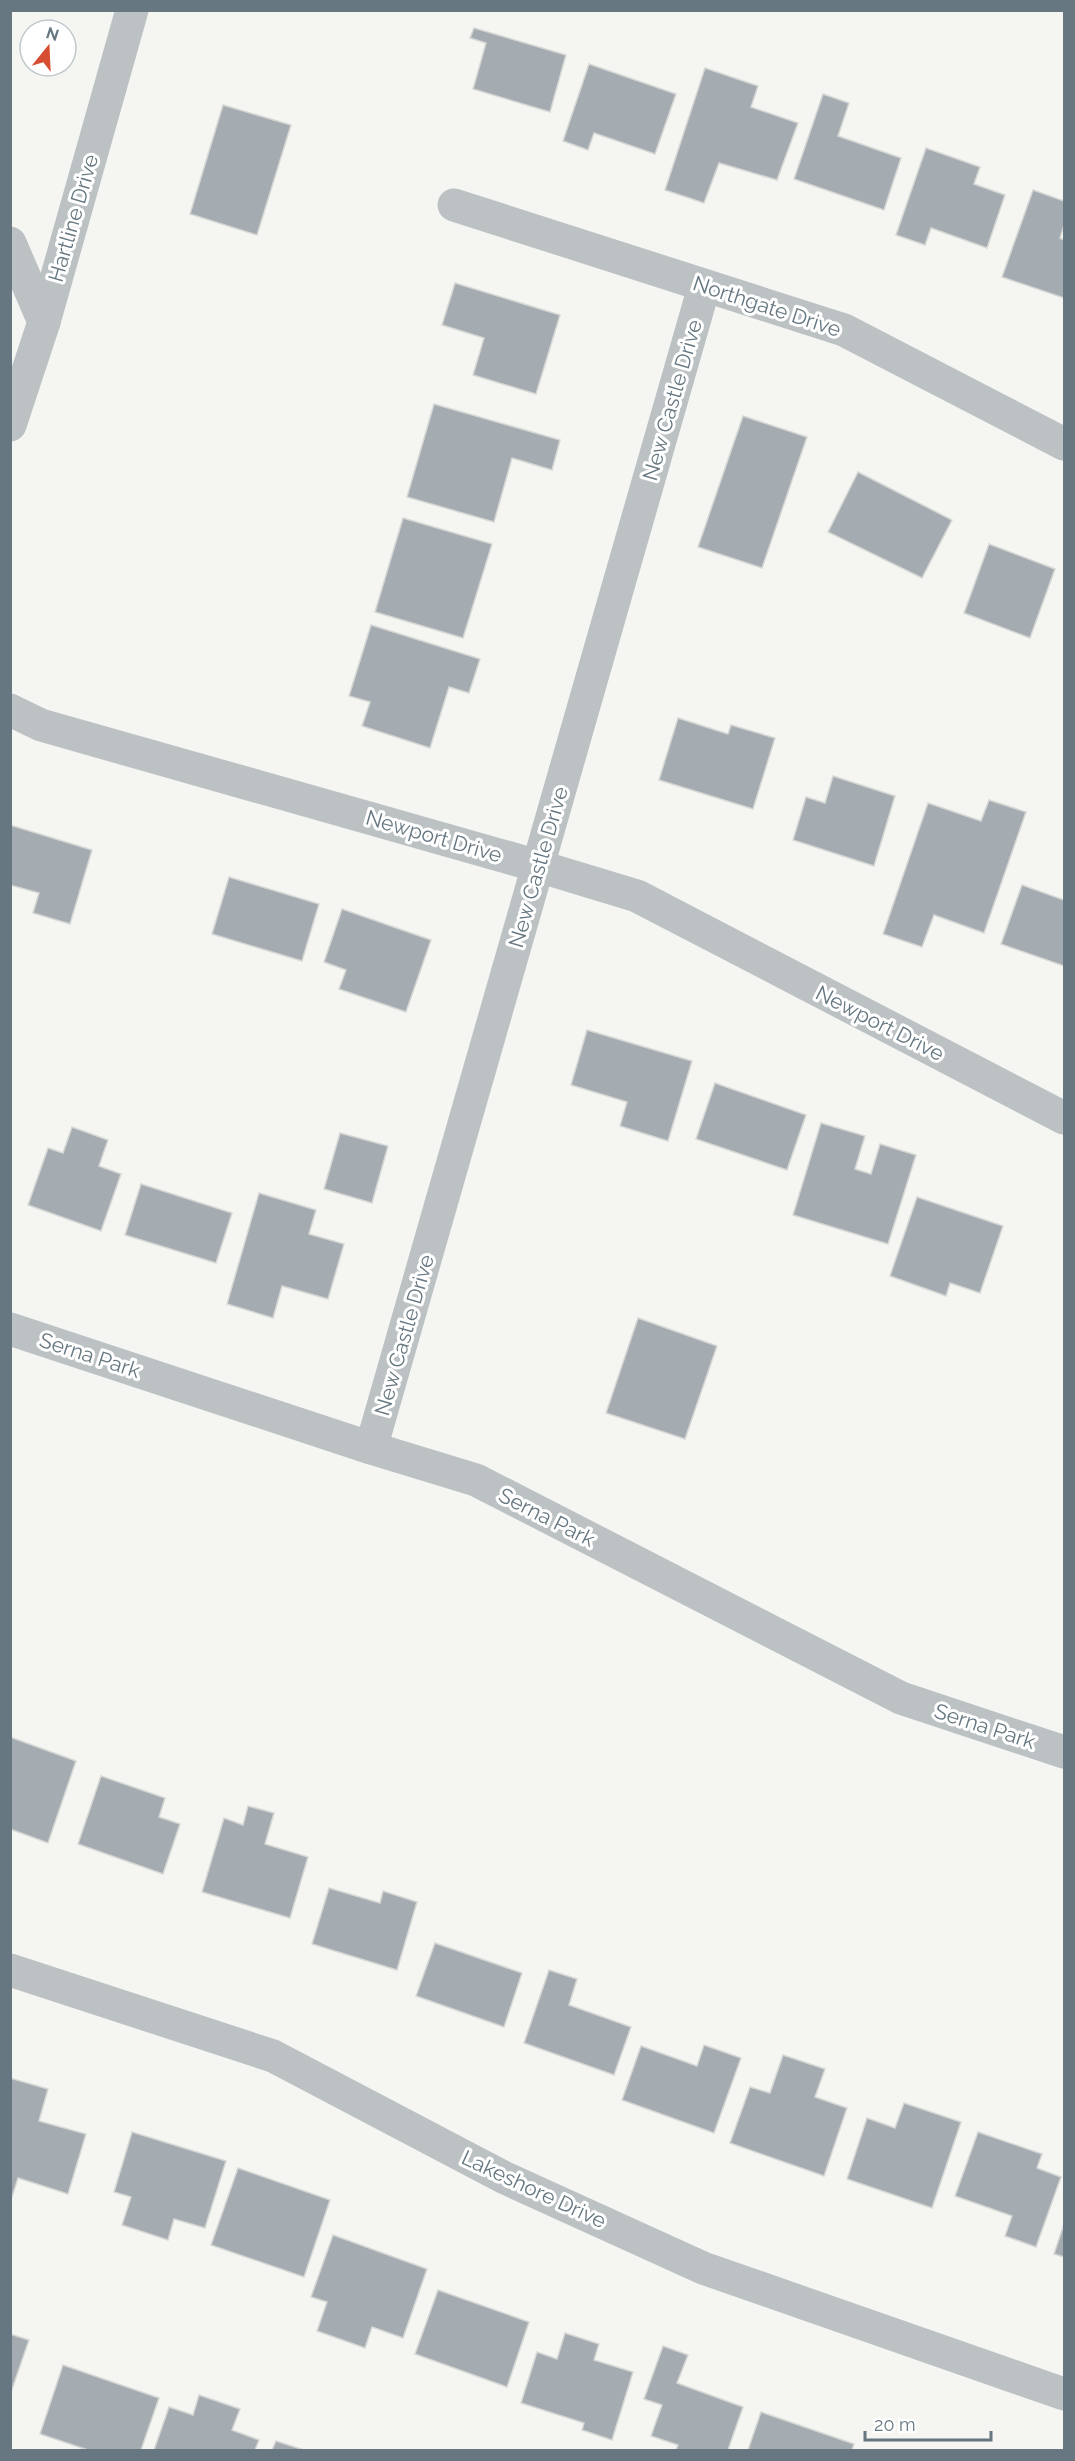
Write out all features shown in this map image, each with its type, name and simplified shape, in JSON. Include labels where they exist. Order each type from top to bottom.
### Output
[{"type":"street","name":"Hartline Drive","points":[[10,425],[44,322],[132,10]]},
{"type":"street","name":"Northgate Drive","points":[[454,205],[844,330],[1065,444]]},
{"type":"street","points":[[10,243],[44,322]]},
{"type":"street","name":"New Castle Drive","points":[[371,1448],[704,287]]},
{"type":"street","name":"Newport Drive","points":[[10,710],[41,725],[637,896],[1065,1118]]},
{"type":"street","name":"Serna Park","points":[[10,1329],[371,1448],[476,1480],[901,1698],[1065,1752]]},
{"type":"street","name":"Lakeshore Drive","points":[[10,1970],[273,2056],[503,2177],[703,2268],[1065,2394]]},
{"type":"building","points":[[474,28],[566,55],[550,112],[473,89],[486,43],[470,38]]},
{"type":"building","points":[[589,64],[676,94],[655,154],[594,133],[588,150],[563,141]]},
{"type":"building","points":[[705,68],[758,86],[751,107],[798,123],[777,180],[719,163],[704,203],[665,190]]},
{"type":"building","points":[[823,94],[849,103],[838,136],[901,158],[884,210],[794,179]]},
{"type":"building","points":[[223,105],[291,125],[257,235],[190,214]]},
{"type":"building","points":[[926,148],[980,167],[974,184],[1005,195],[987,248],[931,228],[925,245],[896,235]]},
{"type":"building","points":[[1033,190],[1064,201],[1064,225],[1060,238],[1064,240],[1064,298],[1002,277]]},
{"type":"building","points":[[455,283],[560,315],[536,394],[473,375],[484,338],[442,325]]},
{"type":"building","points":[[434,404],[560,440],[552,470],[512,458],[494,522],[407,497]]},
{"type":"building","points":[[743,416],[807,437],[762,568],[698,547]]},
{"type":"building","points":[[858,472],[952,520],[922,578],[828,532]]},
{"type":"building","points":[[403,518],[492,544],[463,638],[375,612]]},
{"type":"building","points":[[989,544],[1055,569],[1030,638],[964,613]]},
{"type":"building","points":[[371,625],[480,659],[469,693],[449,687],[430,748],[362,726],[370,702],[349,696]]},
{"type":"building","points":[[678,718],[728,734],[731,725],[775,738],[753,809],[659,780]]},
{"type":"building","points":[[833,776],[895,796],[874,866],[793,840],[806,797],[825,803]]},
{"type":"building","points":[[989,800],[1026,812],[984,933],[934,915],[922,947],[883,934],[928,803],[981,821]]},
{"type":"building","points":[[10,825],[92,850],[70,924],[33,913],[39,893],[10,885]]},
{"type":"building","points":[[229,877],[319,904],[302,961],[212,934]]},
{"type":"building","points":[[1022,885],[1064,900],[1064,966],[1001,944]]},
{"type":"building","points":[[342,909],[431,940],[406,1012],[339,989],[346,970],[324,962]]},
{"type":"building","points":[[587,1030],[692,1061],[668,1141],[620,1126],[627,1102],[571,1085]]},
{"type":"building","points":[[715,1083],[806,1115],[787,1170],[696,1139]]},
{"type":"building","points":[[821,1123],[865,1136],[855,1169],[871,1174],[880,1144],[916,1155],[888,1244],[793,1215]]},
{"type":"building","points":[[72,1127],[108,1140],[99,1166],[121,1174],[101,1231],[28,1205],[48,1148],[63,1153]]},
{"type":"building","points":[[340,1133],[388,1146],[372,1203],[324,1189]]},
{"type":"building","points":[[141,1184],[232,1213],[216,1263],[125,1235]]},
{"type":"building","points":[[259,1193],[316,1210],[309,1234],[344,1244],[328,1299],[282,1286],[273,1318],[227,1304]]},
{"type":"building","points":[[917,1197],[1003,1226],[980,1293],[950,1283],[946,1296],[890,1276]]},
{"type":"building","points":[[638,1318],[717,1346],[685,1439],[606,1413]]},
{"type":"building","points":[[10,1737],[76,1761],[48,1843],[10,1829]]},
{"type":"building","points":[[101,1776],[165,1798],[159,1817],[180,1824],[163,1874],[78,1844]]},
{"type":"building","points":[[248,1806],[274,1813],[265,1844],[308,1857],[290,1918],[202,1892],[224,1818],[243,1825]]},
{"type":"building","points":[[329,1888],[380,1903],[383,1891],[417,1902],[397,1970],[312,1944]]},
{"type":"building","points":[[435,1943],[522,1973],[504,2027],[416,1996]]},
{"type":"building","points":[[549,1970],[577,1979],[569,2005],[631,2027],[614,2075],[524,2043]]},
{"type":"building","points":[[704,2045],[741,2058],[714,2133],[622,2100],[641,2046],[697,2066]]},
{"type":"building","points":[[783,2055],[825,2069],[815,2097],[847,2108],[824,2176],[730,2143],[750,2087],[770,2093]]},
{"type":"building","points":[[10,2078],[48,2089],[39,2121],[86,2134],[68,2194],[18,2178],[12,2197],[10,2196]]},
{"type":"building","points":[[904,2103],[961,2122],[932,2208],[847,2179],[867,2118],[895,2128]]},
{"type":"building","points":[[132,2132],[226,2161],[205,2228],[174,2219],[168,2240],[122,2225],[131,2197],[114,2192]]},
{"type":"building","points":[[978,2132],[1042,2154],[1037,2168],[1061,2177],[1036,2247],[1005,2236],[1012,2216],[955,2196]]},
{"type":"building","points":[[238,2168],[330,2200],[304,2277],[211,2245]]},
{"type":"building","points":[[1064,2224],[1064,2257],[1054,2254]]},
{"type":"building","points":[[333,2235],[427,2269],[403,2338],[372,2327],[365,2348],[317,2331],[327,2302],[311,2297]]},
{"type":"building","points":[[438,2290],[529,2322],[507,2387],[415,2354]]},
{"type":"building","points":[[565,2333],[599,2344],[594,2360],[633,2372],[612,2440],[582,2430],[584,2423],[521,2403],[537,2352],[557,2359]]},
{"type":"building","points":[[10,2334],[29,2340],[10,2395]]},
{"type":"building","points":[[663,2346],[688,2355],[677,2383],[743,2407],[728,2450],[676,2450],[678,2445],[651,2436],[662,2405],[644,2399]]},
{"type":"building","points":[[63,2365],[159,2398],[141,2450],[88,2450],[40,2434]]},
{"type":"building","points":[[199,2395],[240,2409],[232,2430],[259,2440],[255,2450],[154,2450],[169,2407],[193,2415]]},
{"type":"building","points":[[761,2412],[854,2444],[852,2450],[748,2450]]},
{"type":"building","points":[[276,2441],[304,2450],[272,2450]]}]
